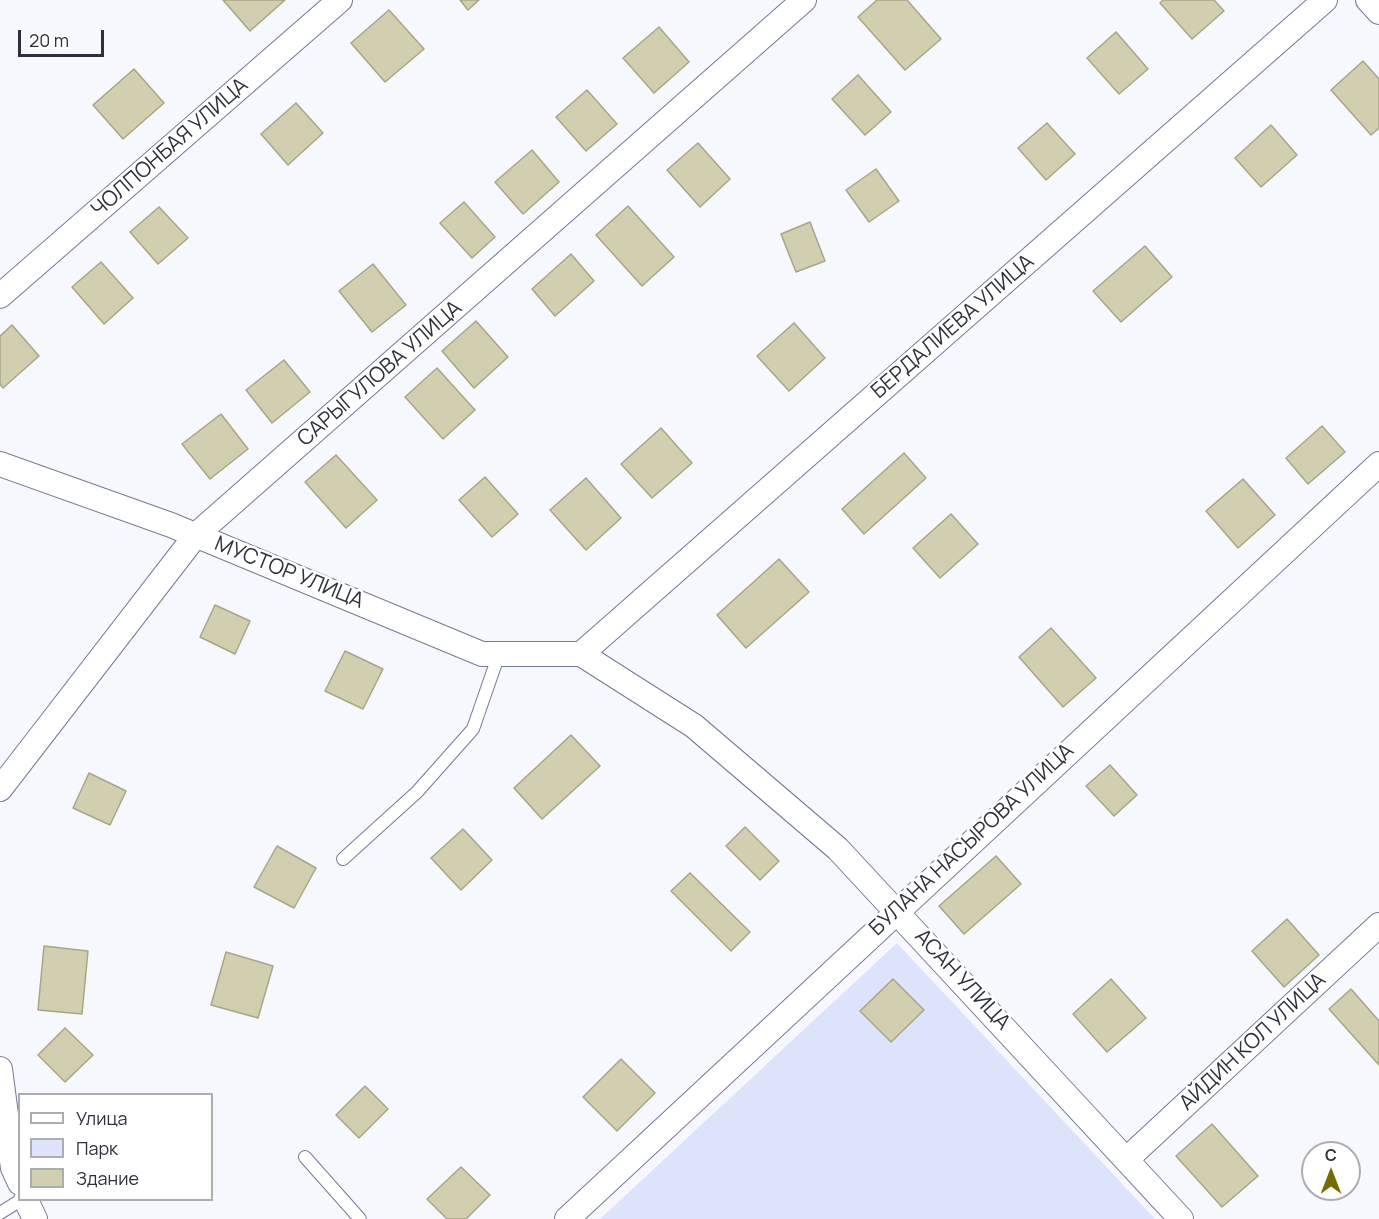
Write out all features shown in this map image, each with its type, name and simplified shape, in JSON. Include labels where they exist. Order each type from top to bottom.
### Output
[{"type":"street","name":"ЧОЛПОНБАЯ УЛИЦА","points":[[0,296],[340,0]]},
{"type":"street","name":"САРЫГУЛОВА УЛИЦА","points":[[0,789],[196,536],[804,0]]},
{"type":"street","name":"БЕРДАЛИЕВА УЛИЦА","points":[[581,654],[1325,0]]},
{"type":"street","points":[[1368,0],[1379,12]]},
{"type":"street","name":"МУСТОР УЛИЦА","points":[[0,464],[196,536],[482,654],[581,654]]},
{"type":"street","name":"БУЛАНА НАСЫРОВА УЛИЦА","points":[[567,1219],[1379,464]]},
{"type":"street","name":"АСАН УЛИЦА","points":[[581,654],[694,726],[838,849],[1181,1219]]},
{"type":"street","name":"АЙДИН КОЛ УЛИЦА","points":[[1126,1160],[1379,925]]},
{"type":"street","points":[[0,1069],[13,1168],[18,1179]]},
{"type":"street","points":[[26,1201],[35,1219]]},
{"type":"lane","points":[[343,860],[417,792],[473,729],[499,654]]},
{"type":"lane","points":[[305,1157],[360,1219]]},
{"type":"lane","points":[[0,1214],[20,1201]]},
{"type":"green space","points":[[897,943],[1155,1219],[600,1219]]},
{"type":"building","points":[[223,0],[285,0],[250,31]]},
{"type":"building","points":[[460,0],[479,0],[468,10]]},
{"type":"building","points":[[877,0],[907,0],[941,39],[905,70],[858,17]]},
{"type":"building","points":[[1163,0],[1214,0],[1224,11],[1192,39],[1160,3]]},
{"type":"building","points":[[389,10],[424,49],[385,82],[351,43]]},
{"type":"building","points":[[659,27],[689,62],[654,93],[623,58]]},
{"type":"building","points":[[1116,32],[1148,69],[1119,94],[1087,58]]},
{"type":"building","points":[[1363,61],[1379,79],[1379,128],[1371,135],[1331,90]]},
{"type":"building","points":[[134,69],[164,103],[123,139],[93,105]]},
{"type":"building","points":[[858,75],[891,112],[865,135],[832,99]]},
{"type":"building","points":[[587,90],[617,124],[586,151],[556,117]]},
{"type":"building","points":[[296,103],[323,133],[288,165],[261,134]]},
{"type":"building","points":[[1047,123],[1075,154],[1046,180],[1018,148]]},
{"type":"building","points":[[1271,125],[1297,155],[1261,187],[1235,158]]},
{"type":"building","points":[[698,143],[730,179],[700,207],[667,170]]},
{"type":"building","points":[[532,150],[559,182],[523,214],[495,182]]},
{"type":"building","points":[[876,169],[899,201],[869,222],[846,190]]},
{"type":"building","points":[[464,202],[495,237],[472,258],[440,223]]},
{"type":"building","points":[[628,206],[674,257],[642,286],[596,235]]},
{"type":"building","points":[[159,207],[188,238],[158,264],[130,232]]},
{"type":"building","points":[[810,222],[825,261],[796,272],[781,234]]},
{"type":"building","points":[[1145,246],[1172,277],[1121,322],[1093,291]]},
{"type":"building","points":[[571,254],[594,281],[555,316],[532,289]]},
{"type":"building","points":[[101,262],[133,298],[104,324],[72,287]]},
{"type":"building","points":[[373,264],[406,305],[372,332],[339,291]]},
{"type":"building","points":[[476,321],[508,357],[474,388],[442,351]]},
{"type":"building","points":[[794,323],[825,358],[789,391],[757,356]]},
{"type":"building","points":[[12,325],[39,356],[3,388],[0,384],[0,336]]},
{"type":"building","points":[[284,360],[310,392],[272,423],[246,390]]},
{"type":"building","points":[[437,368],[475,410],[443,439],[405,397]]},
{"type":"building","points":[[221,414],[248,449],[210,479],[182,444]]},
{"type":"building","points":[[1322,426],[1345,452],[1308,484],[1286,458]]},
{"type":"building","points":[[661,428],[692,463],[652,498],[621,464]]},
{"type":"building","points":[[904,453],[926,478],[864,534],[842,509]]},
{"type":"building","points":[[336,455],[377,500],[346,528],[305,482]]},
{"type":"building","points":[[485,477],[518,514],[492,537],[459,500]]},
{"type":"building","points":[[586,478],[621,518],[586,550],[550,510]]},
{"type":"building","points":[[1243,479],[1275,515],[1238,548],[1206,511]]},
{"type":"building","points":[[951,514],[978,544],[940,578],[913,548]]},
{"type":"building","points":[[779,559],[809,592],[746,648],[717,615]]},
{"type":"building","points":[[215,605],[250,621],[235,654],[200,637]]},
{"type":"building","points":[[1051,628],[1096,678],[1063,707],[1019,657]]},
{"type":"building","points":[[345,651],[383,669],[363,709],[325,691]]},
{"type":"building","points":[[571,735],[600,766],[542,819],[514,788]]},
{"type":"building","points":[[1110,765],[1137,795],[1114,816],[1086,786]]},
{"type":"building","points":[[89,773],[126,791],[110,825],[73,808]]},
{"type":"building","points":[[745,827],[779,861],[760,880],[726,846]]},
{"type":"building","points":[[463,829],[492,860],[461,890],[431,858]]},
{"type":"building","points":[[277,846],[316,868],[294,908],[254,887]]},
{"type":"building","points":[[996,856],[1021,884],[964,934],[939,906]]},
{"type":"building","points":[[690,873],[750,932],[731,951],[671,891]]},
{"type":"building","points":[[1287,919],[1319,955],[1284,987],[1252,951]]},
{"type":"building","points":[[44,946],[88,951],[82,1014],[38,1010]]},
{"type":"building","points":[[226,952],[273,966],[258,1018],[211,1005]]},
{"type":"building","points":[[893,979],[924,1010],[891,1042],[860,1011]]},
{"type":"building","points":[[1111,979],[1146,1018],[1107,1052],[1073,1014]]},
{"type":"building","points":[[1351,989],[1379,1021],[1379,1065],[1329,1009]]},
{"type":"building","points":[[65,1028],[93,1055],[65,1082],[38,1055]]},
{"type":"building","points":[[621,1059],[655,1093],[617,1131],[583,1097]]},
{"type":"building","points":[[365,1086],[388,1109],[359,1138],[336,1115]]},
{"type":"building","points":[[1212,1124],[1258,1176],[1222,1207],[1176,1156]]},
{"type":"building","points":[[461,1167],[490,1195],[466,1219],[447,1219],[427,1199]]}]
